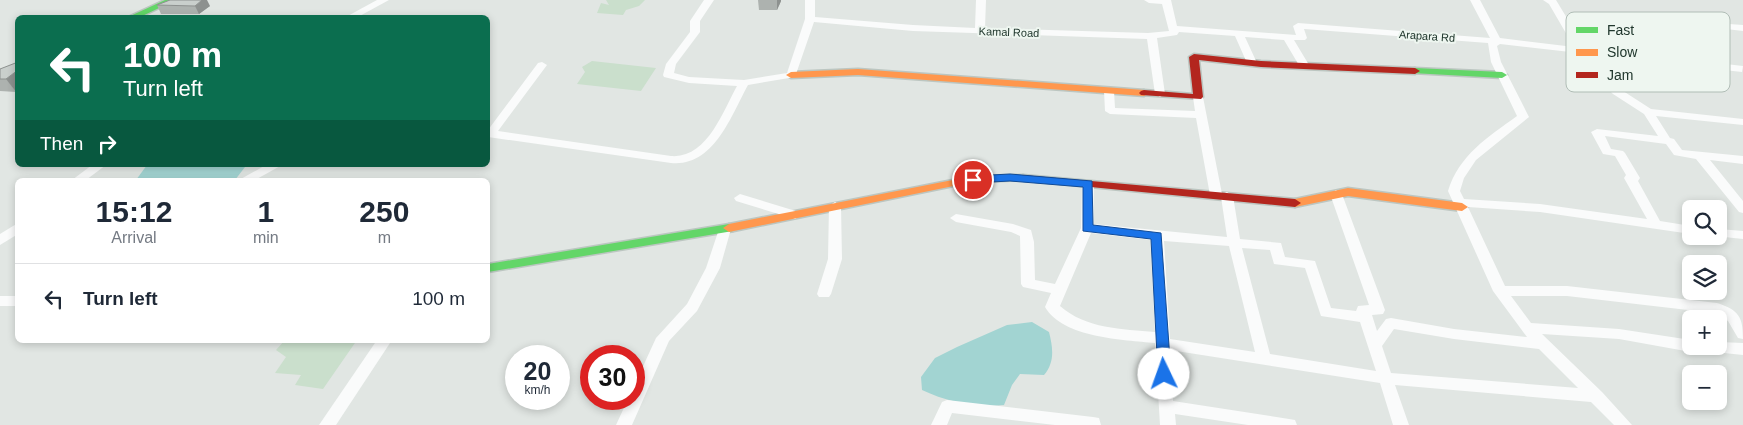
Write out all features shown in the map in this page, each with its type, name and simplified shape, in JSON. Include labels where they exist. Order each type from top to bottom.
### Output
[{"type":"main road","points":[[139,15],[176,2]]},
{"type":"main road","points":[[152,15],[176,2]]},
{"type":"main road","points":[[791,75],[858,72],[1198,97],[1194,57],[1252,63],[1502,75]]},
{"type":"main road","points":[[490,268],[725,229],[973,180],[1010,178],[1294,203],[1348,192],[1461,205]]},
{"type":"street","points":[[354,15],[384,0]]},
{"type":"street","points":[[709,0],[695,21],[696,32],[671,64],[668,75],[689,80],[744,83],[791,75],[810,19],[810,0]]},
{"type":"street","points":[[980,0],[980,31]]},
{"type":"street","points":[[1149,0],[1166,1],[1173,30]]},
{"type":"street","points":[[1475,0],[1496,41],[1492,44],[1496,62],[1524,117],[1472,154],[1456,178],[1454,190],[1500,291],[1527,328],[1624,425]]},
{"type":"street","points":[[1548,0],[1553,2],[1566,25]]},
{"type":"street","name":"Kamal Road","points":[[810,19],[980,31],[1152,36],[1174,33],[1173,30],[1287,37]]},
{"type":"street","name":"Arapara Rd","points":[[1287,37],[1302,38],[1298,26],[1496,41],[1566,50]]},
{"type":"street","points":[[1730,27],[1743,28]]},
{"type":"street","points":[[1238,34],[1252,63]]},
{"type":"street","points":[[1152,36],[1160,94]]},
{"type":"street","points":[[1287,37],[1304,65]]},
{"type":"street","points":[[490,132],[542,65]]},
{"type":"street","points":[[490,133],[686,160],[700,154],[709,144],[744,83]]},
{"type":"street","points":[[1109,91],[1110,111],[1202,115]]},
{"type":"street","points":[[1615,92],[1648,112],[1743,122]]},
{"type":"street","points":[[1198,97],[1221,196],[1264,358]]},
{"type":"street","points":[[1648,112],[1666,140]]},
{"type":"street","points":[[1655,224],[1630,178],[1634,178],[1626,164],[1619,153],[1607,152],[1598,132],[1670,141],[1678,153],[1743,160]]},
{"type":"street","points":[[1700,156],[1743,209]]},
{"type":"street","points":[[81,178],[97,167]]},
{"type":"street","points":[[248,178],[272,167]]},
{"type":"street","points":[[1088,184],[1087,228],[1052,307],[1062,318],[1096,329],[1385,378],[1597,396]]},
{"type":"street","points":[[1336,194],[1378,310],[1363,310],[1364,317],[1401,425]]},
{"type":"street","points":[[740,198],[795,215]]},
{"type":"street","points":[[1461,205],[1540,208],[1682,228]]},
{"type":"street","points":[[824,294],[835,259],[835,206]]},
{"type":"street","points":[[956,218],[1013,228],[1026,233],[1028,238],[1026,262],[1028,284],[1060,290]]},
{"type":"street","points":[[1087,228],[1276,246],[1279,260],[1310,264],[1326,312],[1364,317]]},
{"type":"street","points":[[624,425],[663,338],[692,306],[713,268],[725,229]]},
{"type":"street","points":[[0,241],[15,230]]},
{"type":"street","points":[[1727,234],[1743,236]]},
{"type":"street","points":[[1157,236],[1168,425]]},
{"type":"street","points":[[1500,291],[1567,291],[1717,308],[1733,317],[1743,334]]},
{"type":"street","points":[[0,300],[15,301]]},
{"type":"street","points":[[1374,346],[1391,324],[1454,334],[1542,344]]},
{"type":"street","points":[[1527,328],[1619,334],[1682,344]]},
{"type":"street","points":[[326,425],[383,343]]},
{"type":"street","points":[[1727,348],[1743,349]]},
{"type":"street","points":[[939,425],[947,406],[1092,423],[1093,425]]},
{"type":"street","points":[[1166,406],[1289,425]]},
{"type":"green space","points":[[606,0],[645,0],[639,6],[626,10],[623,15],[597,13],[601,3],[609,5]]},
{"type":"green space","points":[[592,61],[656,68],[641,91],[577,84],[585,72],[582,67]]},
{"type":"green space","points":[[282,343],[355,343],[323,389],[295,385],[301,375],[275,373],[286,357],[276,350]]},
{"type":"water","points":[[146,167],[245,167],[237,178],[137,178]]},
{"type":"water","points":[[1032,322],[1049,332],[1052,349],[1050,365],[1044,375],[1020,374],[1012,385],[1004,405],[972,405],[942,398],[922,390],[921,377],[935,358],[1007,325]]},
{"type":"building","points":[[170,0],[202,0],[195,6],[157,5]]},
{"type":"building","points":[[15,63],[15,72],[6,79],[0,79],[0,69]]},
{"type":"traffic: fast","points":[[137,15],[172,0]]},
{"type":"traffic: fast","points":[[1415,71],[1502,75]]},
{"type":"traffic: fast","points":[[490,268],[729,228]]},
{"type":"traffic: slow","points":[[791,75],[858,72],[1144,93]]},
{"type":"traffic: slow","points":[[729,228],[973,179],[1023,178]]},
{"type":"traffic: slow","points":[[1295,203],[1348,192],[1462,207]]},
{"type":"traffic: jam","points":[[1144,93],[1198,97],[1194,57],[1261,64],[1415,71]]},
{"type":"traffic: jam","points":[[1023,178],[1295,203]]},
{"type":"route","points":[[973,180],[1010,178],[1088,184],[1087,228],[1157,236],[1164,374]]}]
